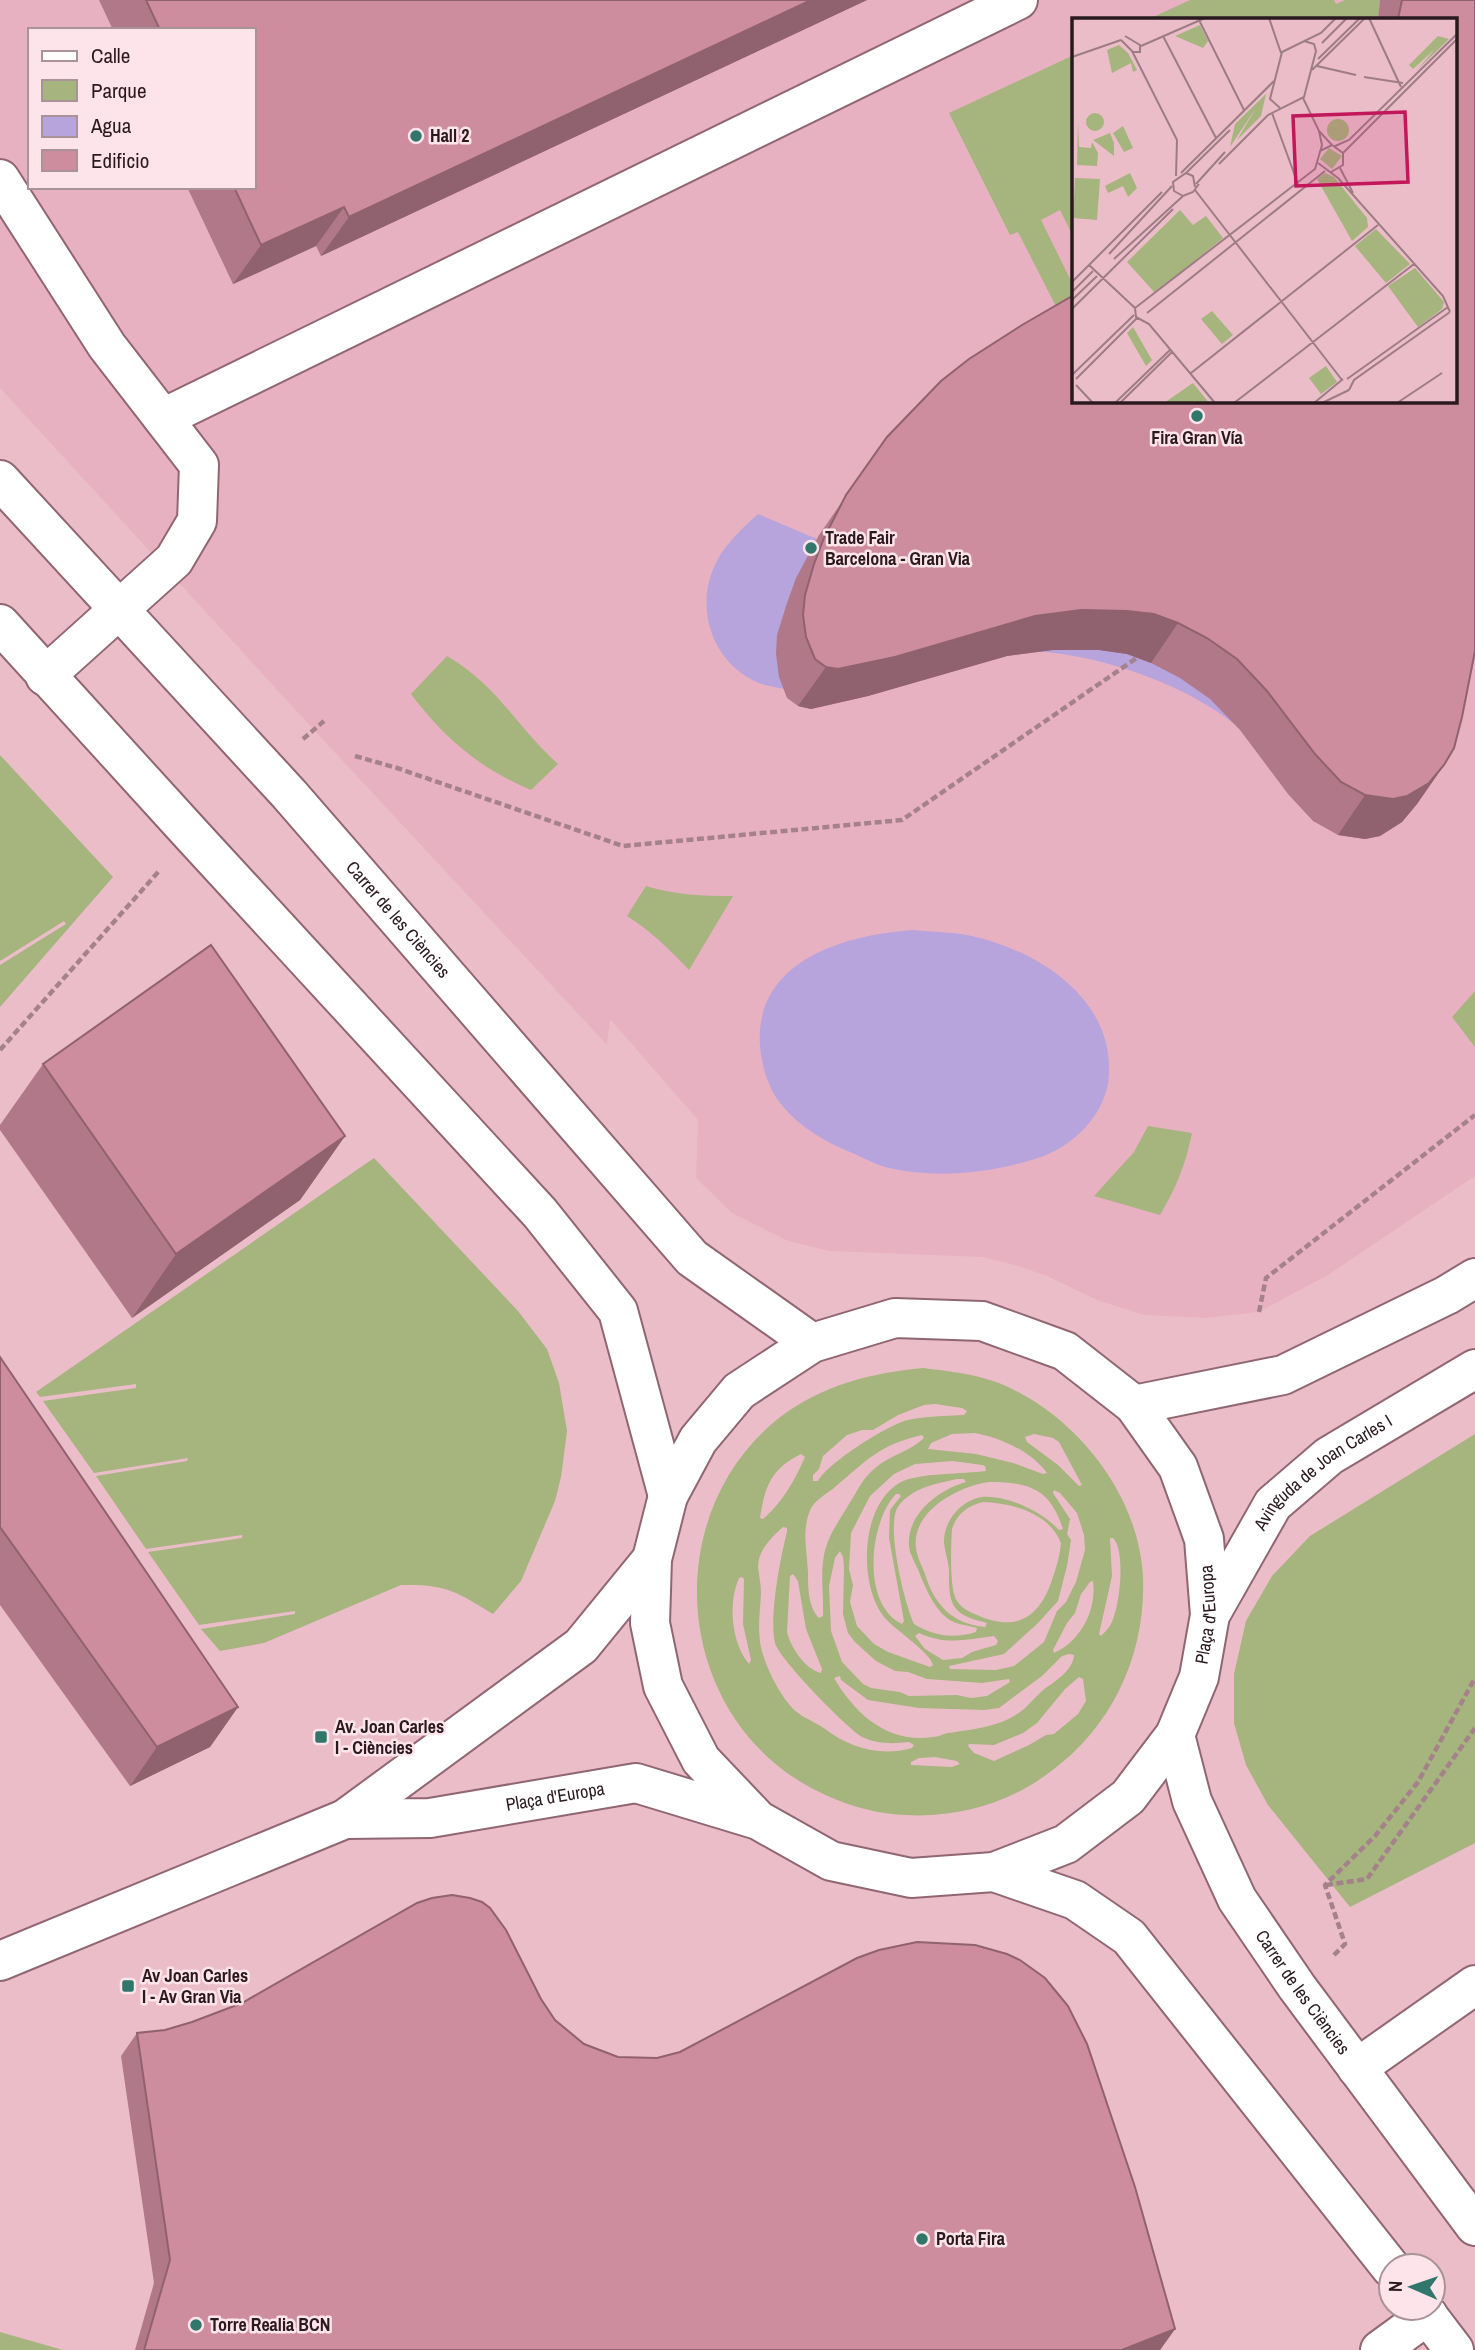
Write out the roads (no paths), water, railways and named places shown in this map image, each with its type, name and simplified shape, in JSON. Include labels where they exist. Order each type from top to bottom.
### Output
[{"type":"street","points":[[163,418],[1018,0]]},
{"type":"street","points":[[0,179],[107,346],[199,465],[197,521],[174,560],[46,676]]},
{"type":"street","name":"Carrer de les Ciències","points":[[0,480],[289,794],[692,1258],[812,1343]]},
{"type":"street","points":[[0,624],[540,1213],[618,1311],[668,1496]]},
{"type":"street","points":[[1134,1405],[1283,1375],[1447,1295],[1475,1278]]},
{"type":"street","name":"Plaça d'Europa","points":[[345,1819],[430,1818],[636,1783],[758,1820],[831,1861],[911,1878],[994,1872],[1066,1844],[1128,1797],[1175,1735],[1199,1677],[1210,1615],[1204,1539],[1178,1467],[1134,1405],[1065,1351],[982,1321],[895,1318],[812,1343],[739,1391],[698,1440],[668,1496],[652,1559],[650,1623],[663,1686],[701,1760],[758,1820]]},
{"type":"street","name":"Avinguda de Joan Carles I","points":[[1210,1615],[1273,1504],[1329,1456],[1475,1369]]},
{"type":"street","name":"Plaça d'Europa","points":[[0,1961],[345,1819],[582,1646],[652,1559]]},
{"type":"street","name":"Carrer de les Ciències","points":[[1175,1735],[1192,1801],[1237,1899],[1357,2068],[1475,2226]]},
{"type":"street","points":[[994,1872],[1075,1900],[1129,1937],[1378,2252]]},
{"type":"street","points":[[1357,2068],[1475,1985]]},
{"type":"street","points":[[1380,2350],[1412,2322]]},
{"type":"street","points":[[1433,2322],[1454,2350]]},
{"type":"water","points":[[758,514],[817,539],[1475,564],[1475,658],[1465,665],[1234,724],[1185,693],[1156,680],[1093,660],[1032,651],[987,654],[801,691],[774,687],[759,683],[730,663],[712,634],[708,618],[709,584],[714,567],[739,531]]},
{"type":"water","points":[[913,930],[968,935],[1000,944],[1047,968],[1068,983],[1085,1002],[1099,1023],[1107,1047],[1109,1073],[1102,1102],[1086,1127],[1075,1138],[1049,1154],[999,1168],[944,1174],[907,1171],[879,1165],[831,1143],[804,1126],[781,1104],[766,1077],[760,1046],[762,1017],[772,992],[788,973],[833,946],[860,938]]},
{"type":"place","name":"Hall 2","points":[[416,136]]},
{"type":"place","name":"Fira Gran Vía","points":[[1197,416]]},
{"type":"place","name":"Trade Fair Barcelona - Gran Via","points":[[811,548]]},
{"type":"place","name":"Av. Joan Carles I - Ciències","points":[[321,1737]]},
{"type":"place","name":"Av Joan Carles I - Av Gran Via","points":[[128,1986]]},
{"type":"place","name":"Porta Fira","points":[[922,2239]]},
{"type":"place","name":"Torre Realia BCN","points":[[196,2325]]}]
